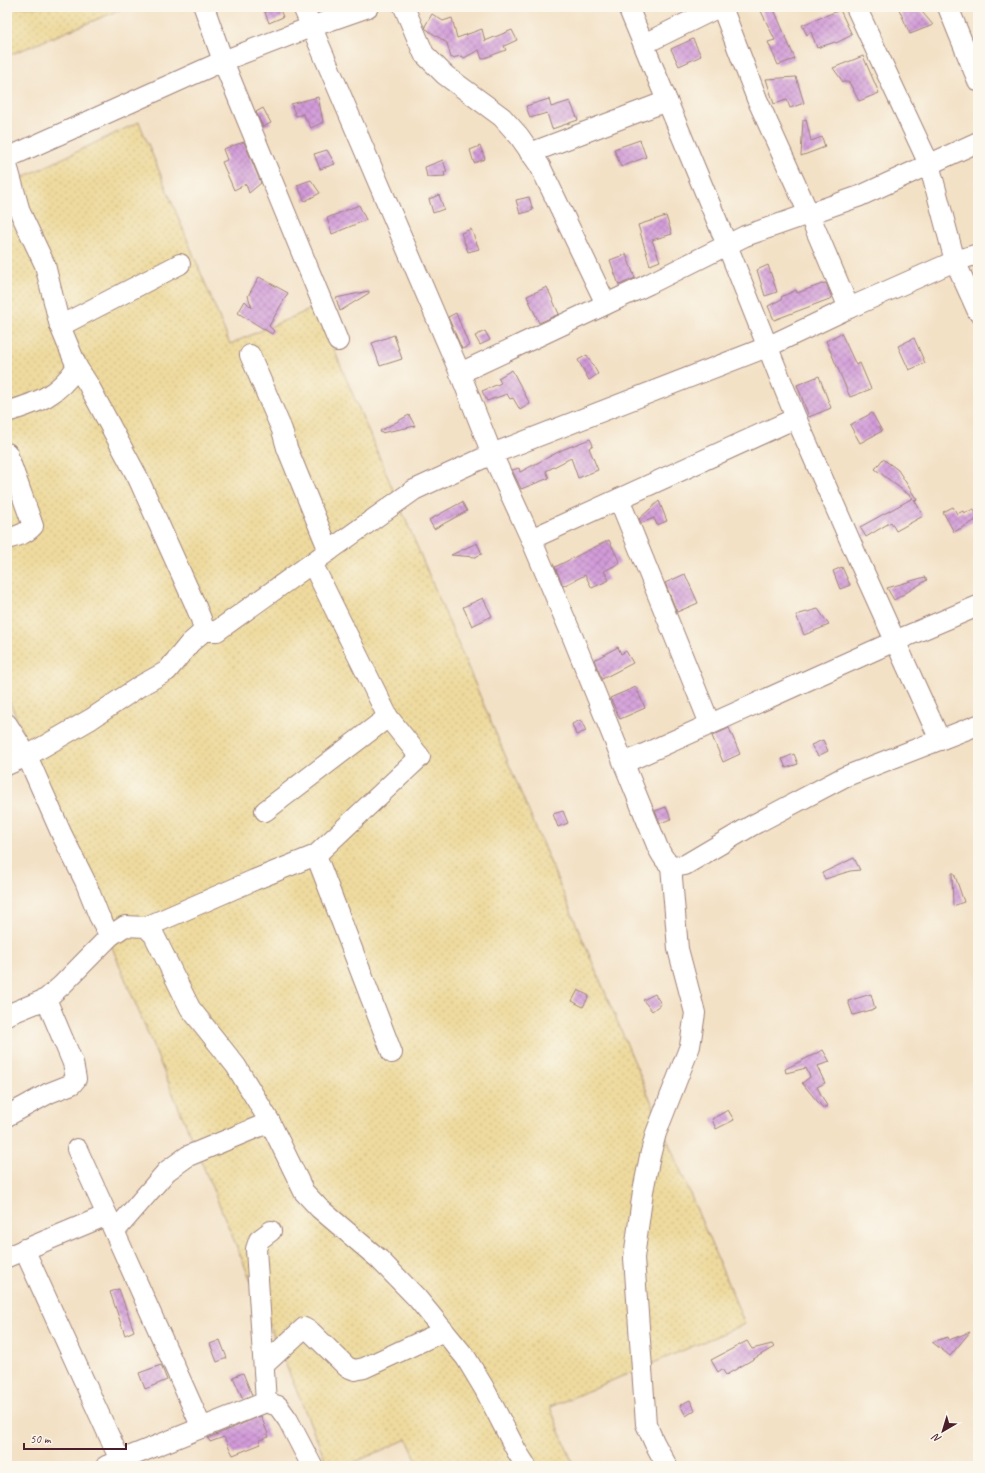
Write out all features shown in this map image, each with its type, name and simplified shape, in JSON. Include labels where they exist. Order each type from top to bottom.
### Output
[{"type":"street","points":[[204,7],[223,61],[338,341]]},
{"type":"street","points":[[303,7],[460,373],[492,454],[531,539],[571,633],[658,848],[661,855],[671,866],[678,949],[695,1013],[690,1046],[656,1133],[650,1156],[643,1191],[634,1258],[646,1424],[667,1466]]},
{"type":"street","points":[[7,158],[223,61],[368,7]]},
{"type":"street","points":[[404,7],[424,54],[446,74],[502,117],[540,166],[606,304]]},
{"type":"street","points":[[628,7],[727,245],[796,418],[940,740]]},
{"type":"street","points":[[644,44],[719,7]]},
{"type":"street","points":[[722,7],[758,99],[810,214],[849,308]]},
{"type":"street","points":[[856,7],[929,164],[955,261],[978,312]]},
{"type":"street","points":[[948,7],[978,81]]},
{"type":"street","points":[[530,153],[667,101]]},
{"type":"street","points":[[460,373],[745,236],[860,196],[978,142]]},
{"type":"street","points":[[7,165],[20,212],[45,265],[60,326],[77,367],[88,384],[138,478],[194,602],[204,631]]},
{"type":"street","points":[[7,765],[26,756],[91,719],[140,686],[167,671],[190,643],[204,631],[217,631],[414,490],[492,454],[768,347],[849,308],[955,261],[978,254]]},
{"type":"street","points":[[60,326],[180,264]]},
{"type":"street","points":[[250,355],[282,430],[287,448],[329,551]]},
{"type":"street","points":[[7,412],[42,400],[62,385],[77,367]]},
{"type":"street","points":[[531,539],[796,418]]},
{"type":"street","points":[[7,453],[33,526],[20,535],[7,539]]},
{"type":"street","points":[[619,499],[710,724]]},
{"type":"street","points":[[7,1015],[46,999],[62,985],[110,936],[125,926],[146,927],[316,855],[420,757],[388,718],[312,563]]},
{"type":"street","points":[[624,763],[895,641],[978,606]]},
{"type":"street","points":[[265,812],[388,718]]},
{"type":"street","points":[[7,724],[26,756],[62,836],[85,881],[99,916],[110,936]]},
{"type":"street","points":[[671,866],[677,866],[694,861],[751,826],[844,777],[978,725]]},
{"type":"street","points":[[316,855],[392,1053]]},
{"type":"street","points":[[146,927],[154,935],[190,1008],[236,1066],[270,1122],[304,1192],[319,1208],[380,1259],[418,1298],[466,1358],[526,1466]]},
{"type":"street","points":[[7,1116],[49,1093],[72,1084],[76,1079],[73,1063],[46,999]]},
{"type":"street","points":[[270,1122],[188,1156],[167,1171],[111,1223],[16,1253],[113,1463],[266,1402],[278,1406],[312,1466]]},
{"type":"street","points":[[76,1149],[111,1223],[202,1428]]},
{"type":"street","points":[[266,1402],[256,1249],[259,1240],[271,1231]]},
{"type":"street","points":[[264,1365],[304,1328],[311,1332],[347,1367],[355,1370],[364,1368],[444,1331]]},
{"type":"sand","points":[[7,7],[127,7],[7,56]]},
{"type":"sand","points":[[139,122],[230,344],[316,307],[745,1324],[550,1407],[574,1466],[419,1466],[407,1439],[346,1466],[328,1466],[7,695],[7,456],[14,452],[7,438],[7,185]]},
{"type":"building","points":[[263,7],[279,7],[283,17],[269,23]]},
{"type":"building","points":[[773,7],[795,59],[778,65],[768,42],[775,40],[761,11]]},
{"type":"building","points":[[898,7],[918,7],[933,25],[910,34]]},
{"type":"building","points":[[840,10],[852,35],[836,43],[835,42],[817,48],[811,32],[807,35],[802,25]]},
{"type":"building","points":[[432,14],[443,21],[452,18],[457,38],[482,29],[485,41],[512,30],[517,40],[504,46],[506,50],[482,59],[479,50],[464,58],[462,56],[451,58],[447,43],[426,29],[425,26]]},
{"type":"building","points":[[693,39],[701,56],[679,66],[671,49]]},
{"type":"building","points":[[863,56],[879,93],[859,101],[849,82],[843,82],[833,68]]},
{"type":"building","points":[[796,77],[804,103],[790,108],[787,100],[774,104],[766,79]]},
{"type":"building","points":[[318,97],[323,122],[311,128],[303,114],[296,116],[291,104]]},
{"type":"building","points":[[549,99],[551,107],[570,101],[578,120],[552,129],[547,113],[530,118],[526,106]]},
{"type":"building","points":[[263,108],[271,123],[263,127],[256,112]]},
{"type":"building","points":[[806,119],[811,141],[822,137],[825,147],[801,156],[803,120]]},
{"type":"building","points":[[640,140],[646,157],[621,167],[614,149]]},
{"type":"building","points":[[244,142],[261,183],[249,193],[246,184],[234,190],[222,162],[227,160],[223,149]]},
{"type":"building","points":[[480,146],[485,159],[474,163],[470,150]]},
{"type":"building","points":[[327,150],[335,164],[320,169],[314,154]]},
{"type":"building","points":[[443,160],[447,172],[444,172],[445,176],[427,177],[425,167]]},
{"type":"building","points":[[311,180],[320,193],[305,201],[297,185]]},
{"type":"building","points":[[439,195],[444,209],[433,213],[429,199]]},
{"type":"building","points":[[529,197],[533,210],[520,214],[516,200]]},
{"type":"building","points":[[359,205],[366,220],[332,234],[327,218]]},
{"type":"building","points":[[666,216],[672,234],[652,240],[660,261],[650,265],[638,225]]},
{"type":"building","points":[[471,229],[479,249],[468,252],[461,233]]},
{"type":"building","points":[[626,254],[635,278],[619,285],[610,260]]},
{"type":"building","points":[[768,265],[777,292],[765,296],[757,270]]},
{"type":"building","points":[[259,277],[288,293],[269,326],[274,331],[272,334],[238,313],[245,301],[252,308],[248,296]]},
{"type":"building","points":[[825,283],[832,298],[774,320],[768,306],[782,299],[781,297],[796,290],[797,293]]},
{"type":"building","points":[[547,287],[559,314],[539,323],[527,296]]},
{"type":"building","points":[[369,291],[369,293],[340,311],[336,298]]},
{"type":"building","points":[[456,313],[469,346],[462,349],[448,317]]},
{"type":"building","points":[[485,331],[490,340],[480,345],[475,336]]},
{"type":"building","points":[[841,333],[856,365],[860,363],[871,389],[850,397],[826,341]]},
{"type":"building","points":[[394,335],[402,359],[380,366],[372,343]]},
{"type":"building","points":[[914,338],[925,363],[909,370],[898,346]]},
{"type":"building","points":[[587,355],[598,374],[589,380],[578,360]]},
{"type":"building","points":[[512,370],[530,404],[520,410],[513,398],[510,399],[507,394],[487,401],[482,391],[501,383],[498,378]]},
{"type":"building","points":[[819,376],[831,408],[809,417],[797,385]]},
{"type":"building","points":[[872,413],[882,431],[860,443],[850,425]]},
{"type":"building","points":[[409,415],[415,426],[381,433],[380,431]]},
{"type":"building","points":[[590,439],[593,445],[589,448],[598,470],[578,478],[571,458],[546,471],[549,478],[521,489],[512,470],[519,468],[520,472],[564,449]]},
{"type":"building","points":[[883,459],[898,470],[917,500],[916,501],[914,499],[923,516],[896,531],[891,522],[866,537],[860,527],[913,498],[875,469]]},
{"type":"building","points":[[659,501],[667,521],[657,525],[654,518],[641,523],[639,519]]},
{"type":"building","points":[[462,502],[467,511],[434,529],[429,520]]},
{"type":"building","points":[[953,507],[957,514],[974,509],[978,519],[954,532],[943,512]]},
{"type":"building","points":[[609,540],[620,563],[604,571],[609,580],[592,588],[585,575],[563,586],[555,567]]},
{"type":"building","points":[[477,543],[482,554],[475,557],[451,555]]},
{"type":"building","points":[[842,567],[850,585],[840,589],[833,571]]},
{"type":"building","points":[[685,574],[698,603],[677,612],[665,583]]},
{"type":"building","points":[[925,577],[927,580],[894,600],[887,588]]},
{"type":"building","points":[[483,598],[492,616],[472,626],[463,607]]},
{"type":"building","points":[[818,609],[829,625],[804,635],[796,615]]},
{"type":"building","points":[[618,647],[621,654],[626,651],[633,663],[602,679],[594,660]]},
{"type":"building","points":[[636,687],[645,708],[620,719],[610,698]]},
{"type":"building","points":[[581,720],[586,731],[576,735],[572,724]]},
{"type":"building","points":[[729,728],[740,754],[723,762],[712,736]]},
{"type":"building","points":[[823,740],[828,751],[818,756],[811,745]]},
{"type":"building","points":[[794,754],[798,764],[786,768],[782,759]]},
{"type":"building","points":[[666,807],[671,819],[660,823],[655,811]]},
{"type":"building","points":[[563,811],[568,823],[558,827],[553,814]]},
{"type":"building","points":[[854,858],[860,870],[850,871],[825,879],[822,873]]},
{"type":"building","points":[[952,873],[954,873],[964,902],[953,906]]},
{"type":"building","points":[[578,990],[589,996],[583,1007],[572,1001]]},
{"type":"building","points":[[655,994],[661,1004],[652,1011],[643,1000]]},
{"type":"building","points":[[871,994],[875,1009],[853,1015],[848,1001]]},
{"type":"building","points":[[823,1050],[830,1062],[817,1066],[825,1083],[817,1087],[827,1106],[823,1108],[802,1083],[810,1077],[806,1068],[786,1073],[785,1069]]},
{"type":"building","points":[[728,1110],[734,1120],[716,1129],[712,1119]]},
{"type":"building","points":[[119,1289],[134,1331],[125,1335],[110,1292]]},
{"type":"building","points":[[970,1332],[950,1356],[932,1342],[948,1337],[949,1340]]},
{"type":"building","points":[[220,1340],[227,1358],[217,1362],[210,1344]]},
{"type":"building","points":[[747,1341],[752,1349],[772,1344],[774,1347],[726,1375],[722,1369],[718,1372],[711,1360]]},
{"type":"building","points":[[161,1365],[167,1380],[145,1389],[139,1373]]},
{"type":"building","points":[[243,1373],[252,1395],[243,1399],[233,1377]]},
{"type":"building","points":[[690,1400],[695,1410],[686,1416],[680,1405]]},
{"type":"building","points":[[261,1416],[269,1437],[259,1440],[261,1444],[233,1455],[224,1437],[210,1442],[208,1438]]}]
